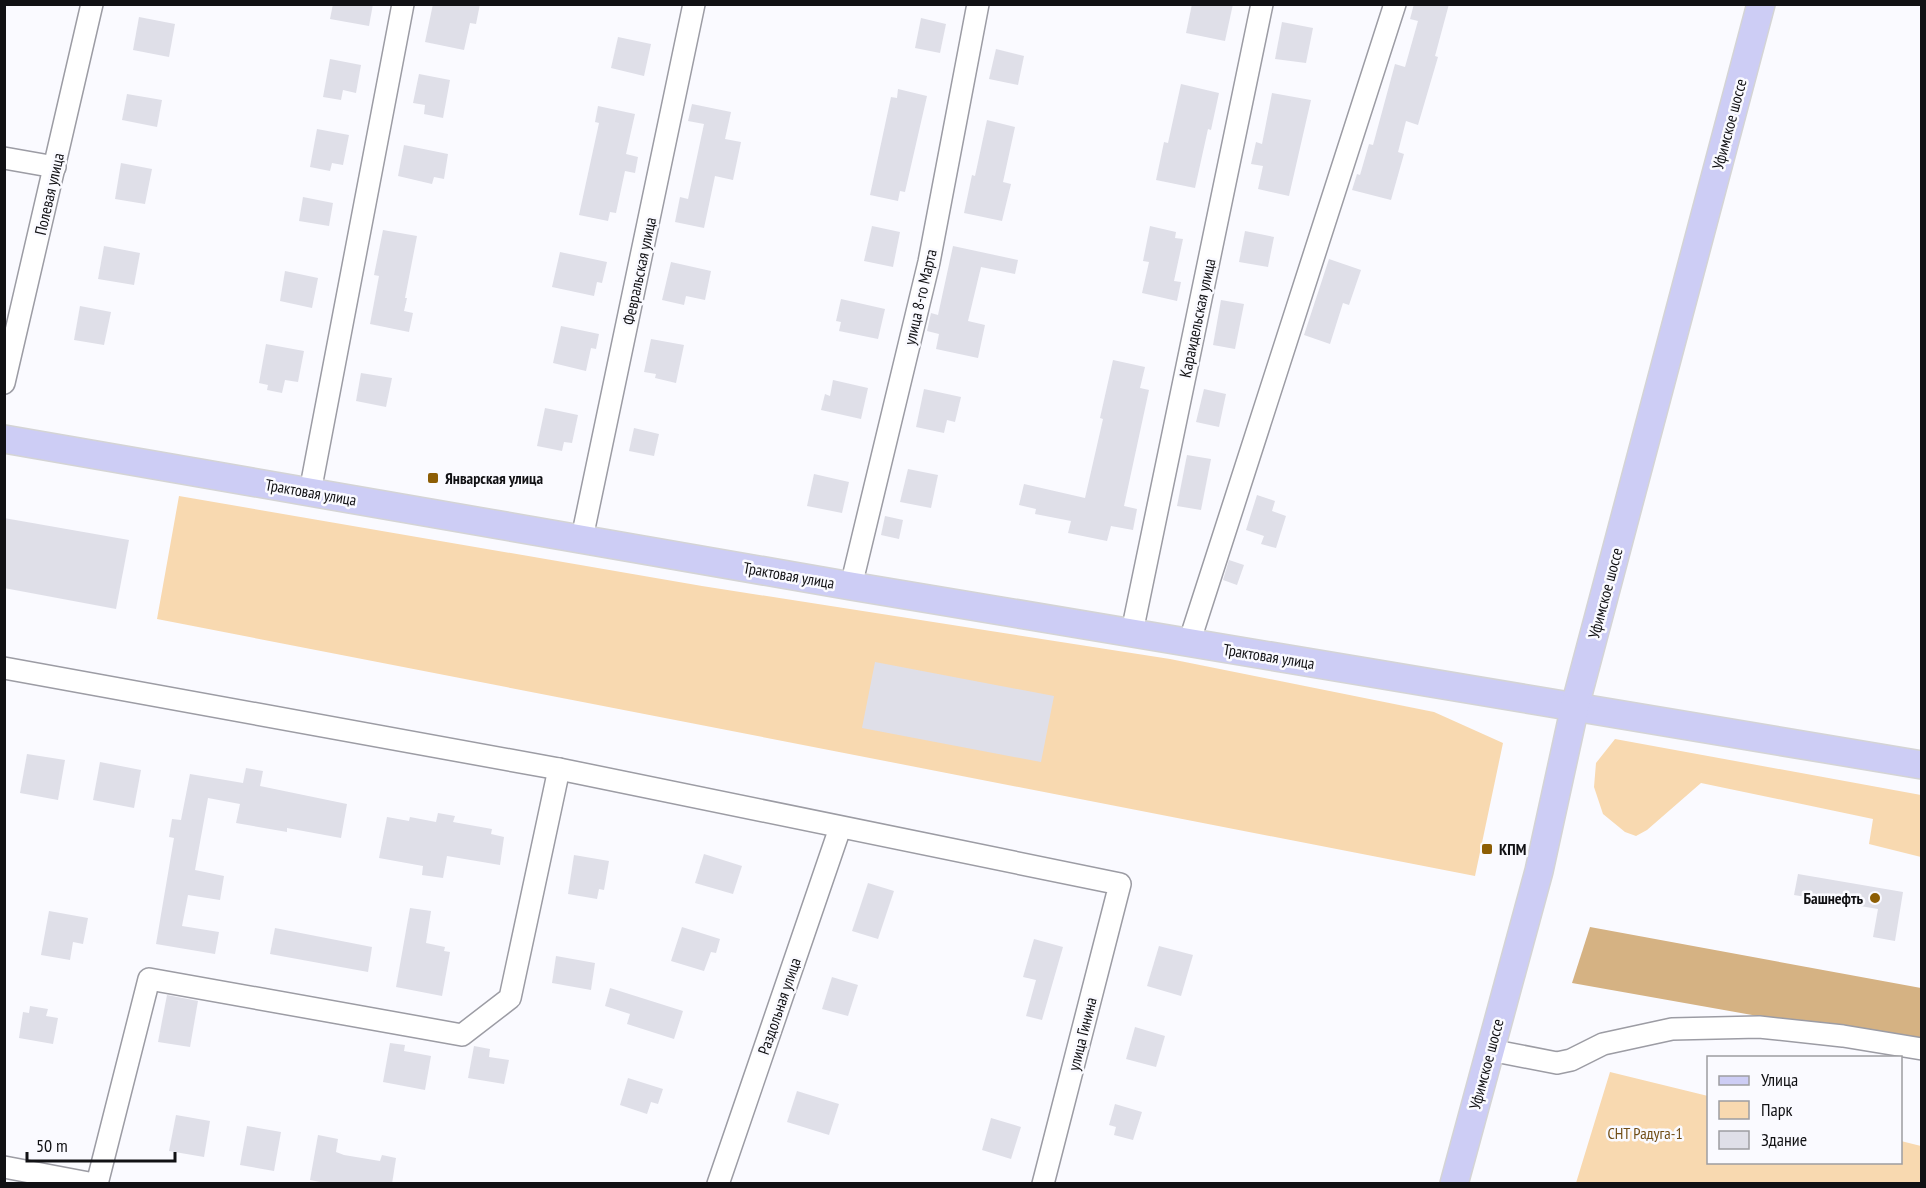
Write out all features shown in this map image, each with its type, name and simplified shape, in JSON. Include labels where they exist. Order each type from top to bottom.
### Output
[{"type":"main road","name":"Уфимское шоссе","points":[[1454,1184],[1539,871],[1575,706],[1761,4]]},
{"type":"main road","name":"Трактовая улица","points":[[4,439],[850,586],[1922,765]]},
{"type":"street","name":"Полевая улица","points":[[4,383],[92,4]]},
{"type":"street","points":[[310,492],[403,4]]},
{"type":"street","name":"Февральская улица","points":[[582,538],[694,4]]},
{"type":"street","name":"улица 8-го Марта","points":[[850,586],[929,262],[978,4]]},
{"type":"street","name":"Караидельская улица","points":[[1132,632],[1262,4]]},
{"type":"street","points":[[1189,643],[1395,4]]},
{"type":"street","points":[[4,158],[55,167]]},
{"type":"street","points":[[4,668],[559,769],[840,828]]},
{"type":"street","points":[[4,1167],[95,1184],[149,979],[462,1035],[510,998],[559,769]]},
{"type":"street","name":"улица Гинина","points":[[840,828],[1120,884],[1043,1184]]},
{"type":"street","name":"Раздольная улица","points":[[718,1184],[840,828]]},
{"type":"street","points":[[1490,1050],[1557,1063],[1571,1060],[1602,1044],[1672,1029],[1759,1027],[1844,1036],[1922,1049]]},
{"type":"green space","points":[[179,496],[702,586],[1170,659],[1434,712],[1503,743],[1475,876],[157,619]]},
{"type":"green space","points":[[1615,739],[1921,795],[1921,857],[1869,844],[1873,819],[1701,783],[1647,830],[1636,836],[1625,832],[1603,814],[1594,787],[1596,763]]},
{"type":"green space","name":"СНТ Радуга-1","points":[[1610,1072],[1707,1096],[1707,1164],[1902,1164],[1902,1141],[1921,1146],[1921,1183],[1576,1183]]},
{"type":"shaded area","points":[[1590,927],[1921,988],[1921,1045],[1572,983]]},
{"type":"building","points":[[333,4],[373,4],[369,26],[330,19]]},
{"type":"building","points":[[433,4],[480,4],[476,24],[470,23],[464,50],[425,42]]},
{"type":"building","points":[[1192,4],[1233,4],[1225,41],[1186,33]]},
{"type":"building","points":[[1414,4],[1449,4],[1435,56],[1438,57],[1418,125],[1406,121],[1398,152],[1404,154],[1391,200],[1352,190],[1357,174],[1360,175],[1369,144],[1373,145],[1395,64],[1405,67],[1418,21],[1410,19]]},
{"type":"building","points":[[139,17],[175,24],[169,57],[133,50]]},
{"type":"building","points":[[921,18],[946,24],[940,53],[915,48]]},
{"type":"building","points":[[1282,22],[1313,28],[1306,63],[1275,59]]},
{"type":"building","points":[[618,37],[651,44],[644,76],[611,68]]},
{"type":"building","points":[[996,49],[1024,56],[1018,85],[989,79]]},
{"type":"building","points":[[330,59],[361,65],[356,93],[343,90],[341,100],[323,97]]},
{"type":"building","points":[[419,74],[450,80],[443,118],[424,114],[425,105],[413,103]]},
{"type":"building","points":[[1181,84],[1219,93],[1211,130],[1208,129],[1195,188],[1156,180],[1164,142],[1168,143]]},
{"type":"building","points":[[898,89],[927,96],[905,192],[900,191],[898,201],[870,195],[891,97],[897,98]]},
{"type":"building","points":[[1272,93],[1311,100],[1289,196],[1258,189],[1263,166],[1251,164],[1256,142],[1262,144]]},
{"type":"building","points":[[127,94],[162,100],[157,127],[122,120]]},
{"type":"building","points":[[692,104],[731,112],[725,139],[741,142],[733,180],[715,176],[704,228],[675,222],[680,197],[688,199],[704,124],[688,121]]},
{"type":"building","points":[[598,106],[635,114],[626,154],[638,157],[635,173],[625,171],[616,213],[610,212],[608,221],[579,215],[599,123],[595,122]]},
{"type":"building","points":[[987,120],[1015,127],[1003,182],[1011,184],[1002,221],[964,213]]},
{"type":"building","points":[[317,129],[349,135],[343,165],[332,163],[330,171],[310,167]]},
{"type":"building","points":[[404,145],[448,154],[444,179],[434,177],[432,184],[398,176]]},
{"type":"building","points":[[121,163],[152,169],[145,204],[115,199]]},
{"type":"building","points":[[303,197],[333,203],[329,226],[299,221]]},
{"type":"building","points":[[872,226],[900,232],[893,267],[864,261]]},
{"type":"building","points":[[1150,226],[1176,232],[1175,238],[1183,239],[1174,281],[1181,282],[1177,301],[1142,293],[1149,262],[1143,261]]},
{"type":"building","points":[[383,230],[417,236],[405,298],[407,298],[404,311],[413,313],[409,332],[370,324],[379,276],[374,275]]},
{"type":"building","points":[[1245,231],[1274,237],[1268,267],[1239,262]]},
{"type":"building","points":[[104,246],[140,253],[134,285],[98,279]]},
{"type":"building","points":[[953,246],[1018,260],[1015,274],[981,267],[968,321],[985,325],[978,358],[936,349],[939,334],[927,331],[931,313],[938,315]]},
{"type":"building","points":[[560,252],[607,262],[602,283],[597,282],[594,296],[552,287]]},
{"type":"building","points":[[1329,259],[1361,270],[1349,305],[1343,303],[1330,344],[1304,335]]},
{"type":"building","points":[[671,262],[711,271],[705,300],[686,296],[684,305],[662,300]]},
{"type":"building","points":[[285,271],[318,278],[312,308],[280,301]]},
{"type":"building","points":[[841,299],[885,309],[878,339],[839,331],[841,322],[836,321]]},
{"type":"building","points":[[1221,300],[1244,304],[1235,349],[1213,345]]},
{"type":"building","points":[[80,306],[111,312],[104,345],[74,340]]},
{"type":"building","points":[[561,326],[599,334],[596,349],[591,348],[586,371],[553,363]]},
{"type":"building","points":[[651,339],[684,345],[676,383],[655,378],[656,374],[644,372]]},
{"type":"building","points":[[266,344],[304,351],[298,382],[285,380],[282,393],[267,390],[268,385],[259,383]]},
{"type":"building","points":[[1113,360],[1145,367],[1140,388],[1149,390],[1124,506],[1137,509],[1133,530],[1111,526],[1107,541],[1068,533],[1071,521],[1035,514],[1036,509],[1019,505],[1024,484],[1085,498],[1103,419],[1100,418]]},
{"type":"building","points":[[361,373],[392,378],[386,407],[356,401]]},
{"type":"building","points":[[833,380],[868,388],[861,419],[821,410],[825,394],[830,396]]},
{"type":"building","points":[[924,389],[961,397],[955,422],[947,420],[944,433],[916,427]]},
{"type":"building","points":[[1204,389],[1226,394],[1219,427],[1196,422]]},
{"type":"building","points":[[545,408],[578,415],[572,443],[564,442],[562,451],[537,446]]},
{"type":"building","points":[[634,428],[659,434],[654,456],[629,451]]},
{"type":"building","points":[[1187,455],[1211,459],[1201,510],[1177,506]]},
{"type":"building","points":[[908,469],[938,475],[931,508],[900,502]]},
{"type":"building","points":[[814,474],[849,482],[842,513],[807,506]]},
{"type":"building","points":[[1257,495],[1275,501],[1272,511],[1286,516],[1276,548],[1261,544],[1264,536],[1246,530]]},
{"type":"building","points":[[885,516],[903,520],[899,539],[881,535]]},
{"type":"building","points":[[4,518],[129,540],[116,609],[4,588]]},
{"type":"building","points":[[1229,560],[1244,565],[1237,585],[1223,580]]},
{"type":"building","points":[[875,662],[1054,696],[1041,762],[862,728]]},
{"type":"building","points":[[27,754],[65,760],[58,800],[20,793]]},
{"type":"building","points":[[100,762],[141,770],[134,808],[93,800]]},
{"type":"building","points":[[246,768],[263,771],[260,786],[347,804],[341,838],[287,828],[287,832],[236,823],[240,804],[208,798],[195,870],[224,876],[220,900],[188,895],[182,926],[219,932],[215,954],[156,944],[174,838],[169,837],[172,819],[181,820],[190,774],[243,783]]},
{"type":"building","points":[[438,813],[455,816],[453,822],[492,829],[491,834],[504,837],[500,865],[447,856],[443,878],[422,875],[423,866],[379,858],[387,817],[409,821],[410,817],[436,822]]},
{"type":"building","points":[[704,854],[742,866],[733,894],[695,883]]},
{"type":"building","points":[[574,855],[609,861],[604,890],[599,889],[597,899],[568,894]]},
{"type":"building","points":[[1798,874],[1903,892],[1895,941],[1873,937],[1878,909],[1794,895]]},
{"type":"building","points":[[868,883],[894,891],[878,939],[852,931]]},
{"type":"building","points":[[410,908],[431,911],[426,943],[445,947],[444,951],[450,952],[442,996],[396,987]]},
{"type":"building","points":[[49,911],[88,918],[83,944],[73,942],[70,960],[41,955]]},
{"type":"building","points":[[682,927],[720,939],[716,953],[711,952],[704,971],[671,961]]},
{"type":"building","points":[[275,928],[372,947],[368,972],[270,954]]},
{"type":"building","points":[[1034,939],[1063,947],[1042,1020],[1026,1016],[1036,980],[1023,977]]},
{"type":"building","points":[[1159,946],[1193,955],[1181,996],[1147,986]]},
{"type":"building","points":[[556,956],[595,963],[591,990],[552,983]]},
{"type":"building","points":[[832,977],[858,985],[848,1016],[822,1009]]},
{"type":"building","points":[[610,988],[683,1011],[674,1039],[627,1024],[630,1014],[605,1006]]},
{"type":"building","points":[[167,995],[198,1001],[190,1047],[158,1042]]},
{"type":"building","points":[[30,1006],[48,1009],[46,1016],[58,1018],[53,1044],[19,1038],[23,1012],[29,1013]]},
{"type":"building","points":[[1135,1027],[1165,1036],[1156,1067],[1126,1059]]},
{"type":"building","points":[[390,1043],[405,1045],[404,1051],[431,1056],[425,1090],[383,1082]]},
{"type":"building","points":[[474,1046],[490,1049],[489,1057],[509,1060],[504,1084],[468,1078]]},
{"type":"building","points":[[628,1078],[663,1089],[658,1104],[651,1102],[647,1114],[620,1105]]},
{"type":"building","points":[[797,1091],[839,1104],[829,1135],[787,1122]]},
{"type":"building","points":[[1115,1104],[1142,1112],[1133,1140],[1114,1135],[1116,1127],[1109,1125]]},
{"type":"building","points":[[176,1115],[210,1121],[204,1157],[169,1151]]},
{"type":"building","points":[[991,1118],[1021,1127],[1011,1159],[982,1150]]},
{"type":"building","points":[[247,1126],[281,1132],[274,1171],[240,1165]]},
{"type":"building","points":[[318,1135],[338,1139],[336,1152],[344,1155],[380,1161],[382,1155],[396,1158],[392,1184],[330,1184],[310,1180]]},
{"type":"place","name":"Январская улица","points":[[433,478]]},
{"type":"place","name":"КПМ","points":[[1487,849]]},
{"type":"place","name":"Башнефть","points":[[1875,898]]}]
